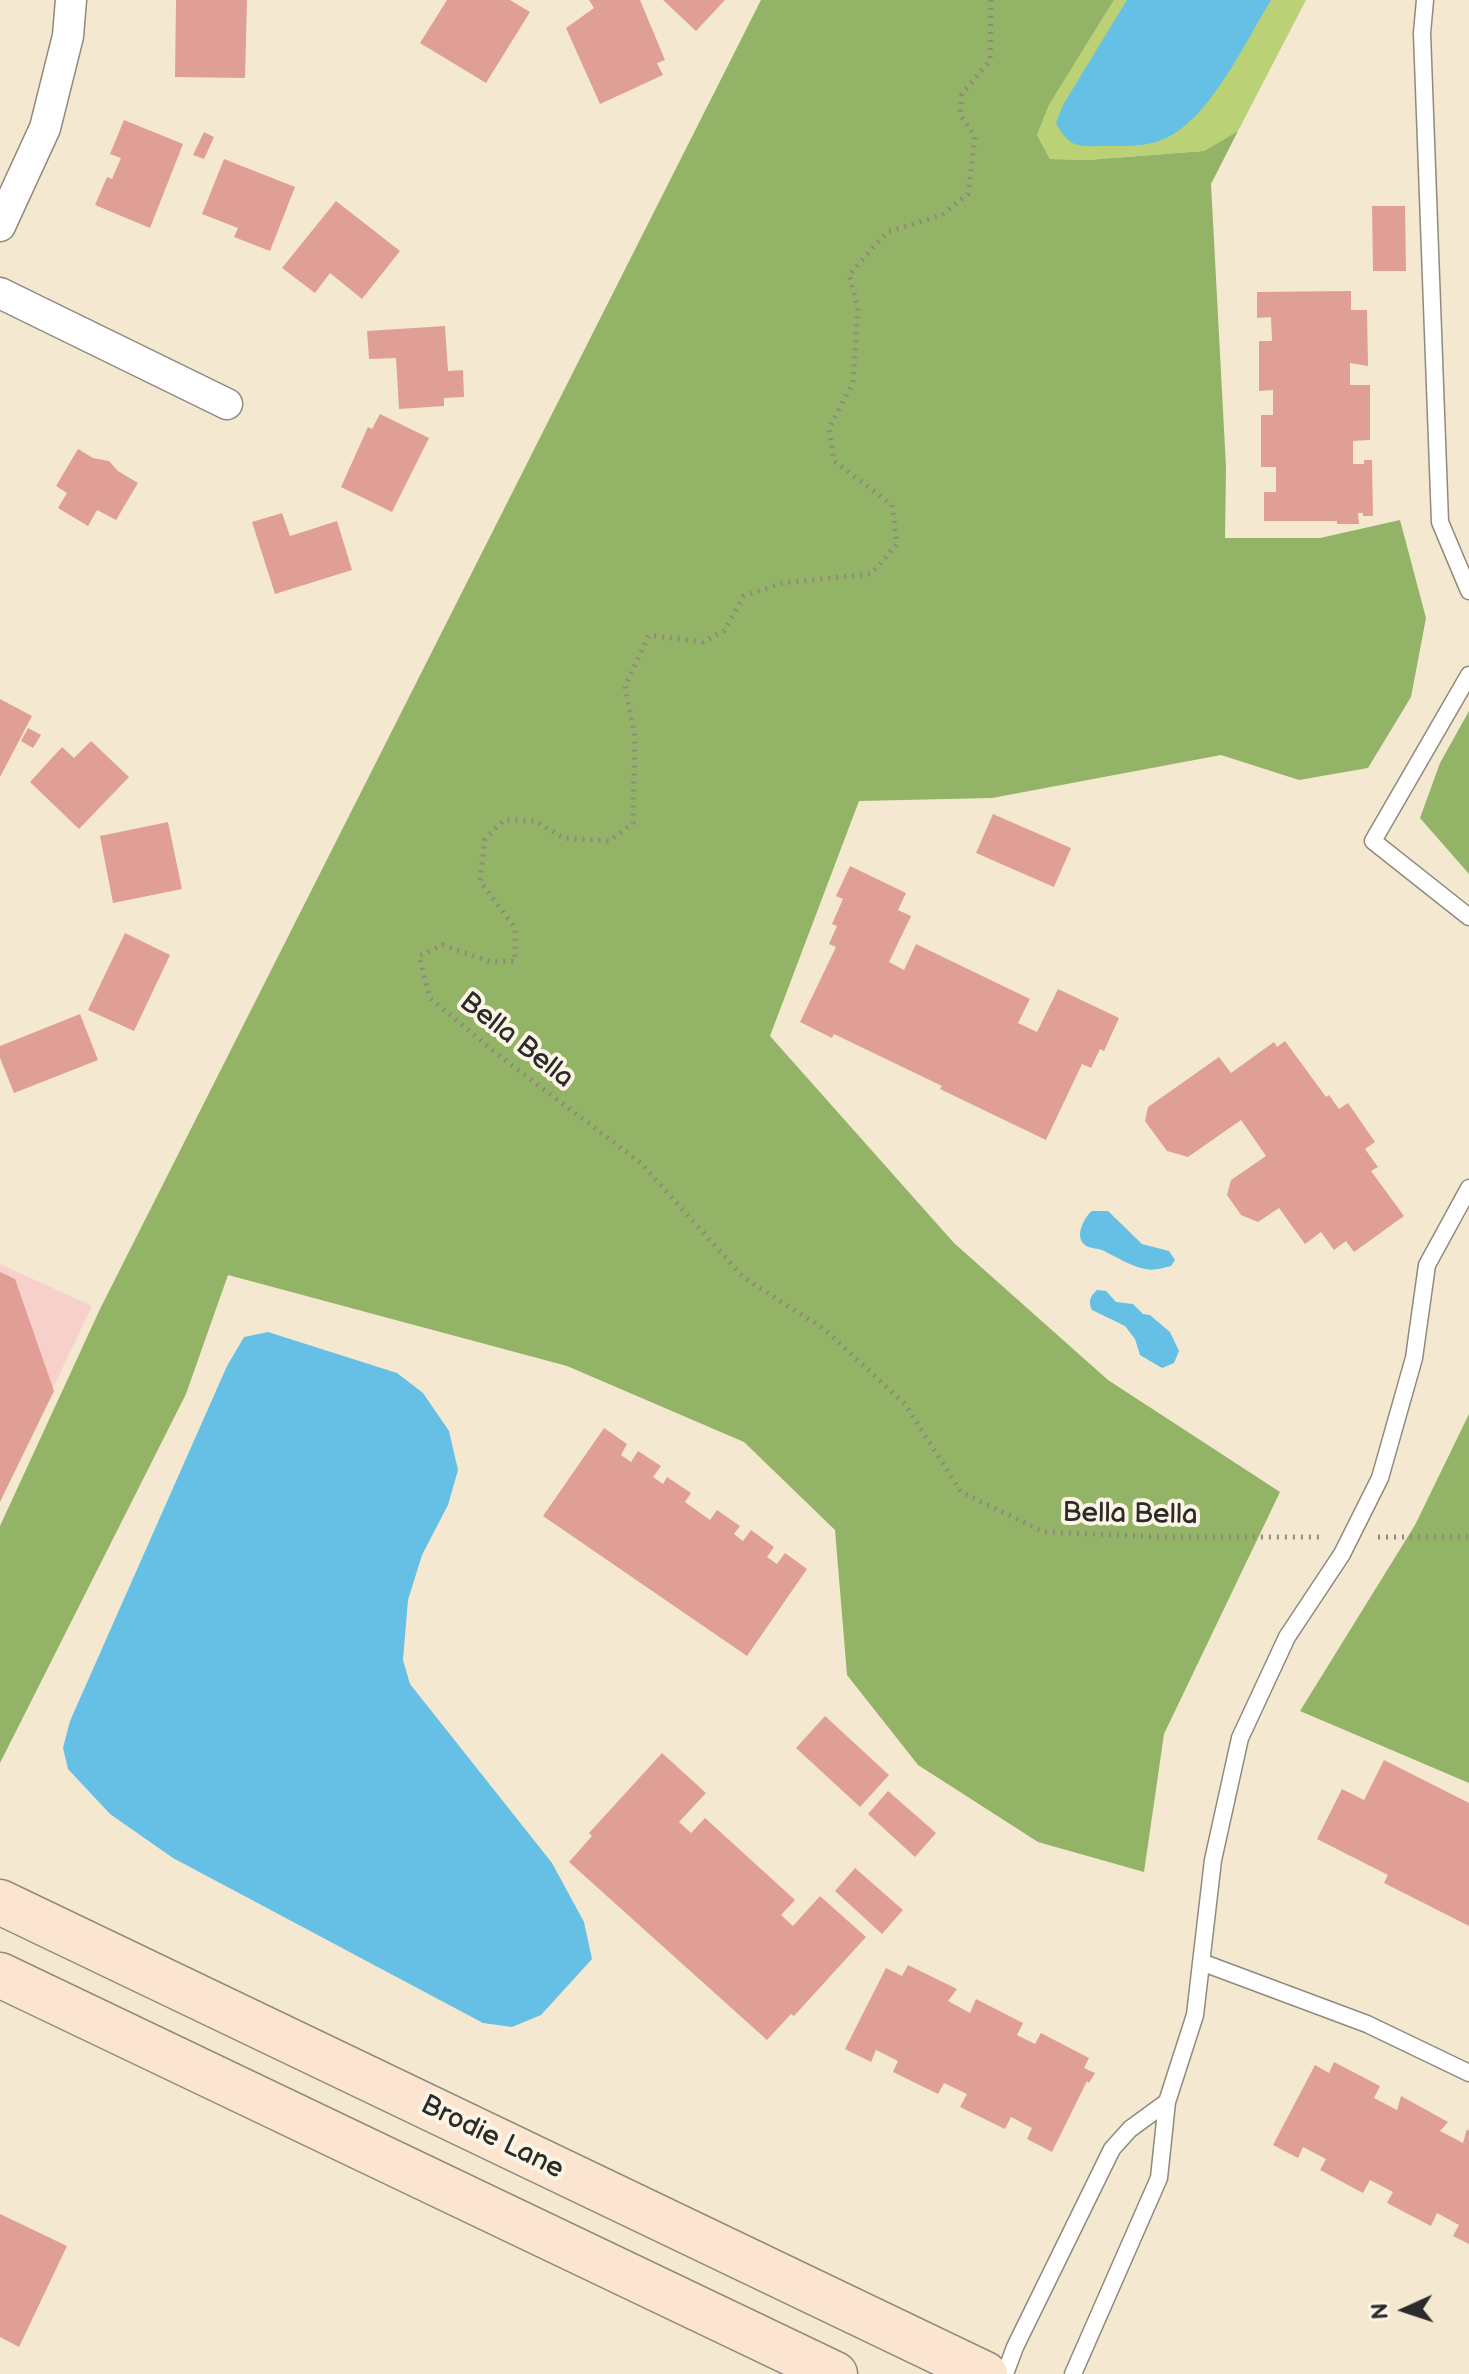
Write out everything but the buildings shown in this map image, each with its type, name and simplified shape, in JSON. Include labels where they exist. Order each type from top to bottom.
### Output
[{"type":"main road","name":"Brodie Lane","points":[[0,1902],[985,2374]]},
{"type":"main road","points":[[0,1975],[835,2374]]},
{"type":"street","points":[[0,226],[45,128],[68,36],[71,0]]},
{"type":"street","points":[[0,293],[227,404]]},
{"type":"lane","points":[[1425,0],[1422,33],[1440,522],[1469,591]]},
{"type":"lane","points":[[1469,675],[1373,841],[1469,917]]},
{"type":"lane","points":[[1073,2374],[1159,2178],[1167,2102],[1195,2015],[1213,1860],[1240,1738],[1287,1637],[1342,1554],[1380,1478],[1414,1358],[1427,1265],[1469,1188]]},
{"type":"lane","points":[[1201,1962],[1367,2024],[1469,2073]]},
{"type":"lane","points":[[1005,2374],[1015,2347],[1112,2149],[1130,2129],[1167,2102]]},
{"type":"path","name":"Bella Bella","points":[[991,0],[990,60],[962,94],[960,114],[975,137],[968,194],[942,215],[887,232],[849,275],[858,307],[853,383],[829,428],[834,461],[892,505],[897,544],[871,574],[782,583],[744,596],[724,631],[703,642],[649,635],[625,686],[635,736],[633,823],[609,841],[563,838],[536,821],[504,820],[485,839],[480,881],[515,928],[515,961],[491,962],[443,945],[419,956],[430,998],[497,1054],[641,1163],[743,1277],[824,1329],[905,1404],[961,1492],[1044,1532],[1165,1537],[1469,1537]]},
{"type":"shaded area","points":[[0,1264],[92,1306],[0,1500]]},
{"type":"green space","points":[[761,0],[1114,0],[1049,105],[1037,135],[1050,159],[1087,160],[1204,151],[1238,131],[1211,184],[1226,467],[1225,538],[1320,538],[1400,520],[1426,618],[1411,697],[1368,768],[1299,780],[1221,755],[992,798],[859,801],[770,1036],[954,1243],[1108,1380],[1280,1492],[1164,1734],[1144,1872],[1038,1842],[918,1765],[847,1675],[835,1530],[744,1442],[567,1366],[228,1275],[186,1394],[0,1763],[0,1526],[100,1309]]},
{"type":"green space","points":[[1114,0],[1306,0],[1238,131],[1204,151],[1087,160],[1050,159],[1037,135],[1049,105]]},
{"type":"green space","points":[[1469,711],[1469,874],[1420,818],[1440,763]]},
{"type":"green space","points":[[1469,1414],[1469,1783],[1300,1711],[1415,1525]]},
{"type":"water","points":[[1127,0],[1271,0],[1213,95],[1184,127],[1168,137],[1146,144],[1077,145],[1066,138],[1056,123],[1063,105]]},
{"type":"water","points":[[1092,1211],[1108,1211],[1142,1244],[1169,1251],[1175,1260],[1171,1266],[1148,1270],[1087,1246],[1080,1232]]},
{"type":"water","points":[[1097,1290],[1106,1291],[1116,1302],[1133,1304],[1170,1332],[1179,1351],[1174,1363],[1162,1368],[1140,1355],[1135,1339],[1125,1326],[1092,1310],[1090,1299]]},
{"type":"water","points":[[268,1332],[397,1373],[423,1393],[449,1431],[458,1470],[448,1505],[422,1555],[408,1600],[403,1660],[410,1684],[552,1863],[584,1922],[592,1959],[541,2015],[512,2027],[483,2023],[173,1858],[110,1814],[68,1769],[63,1748],[70,1721],[227,1366],[244,1337]]}]
